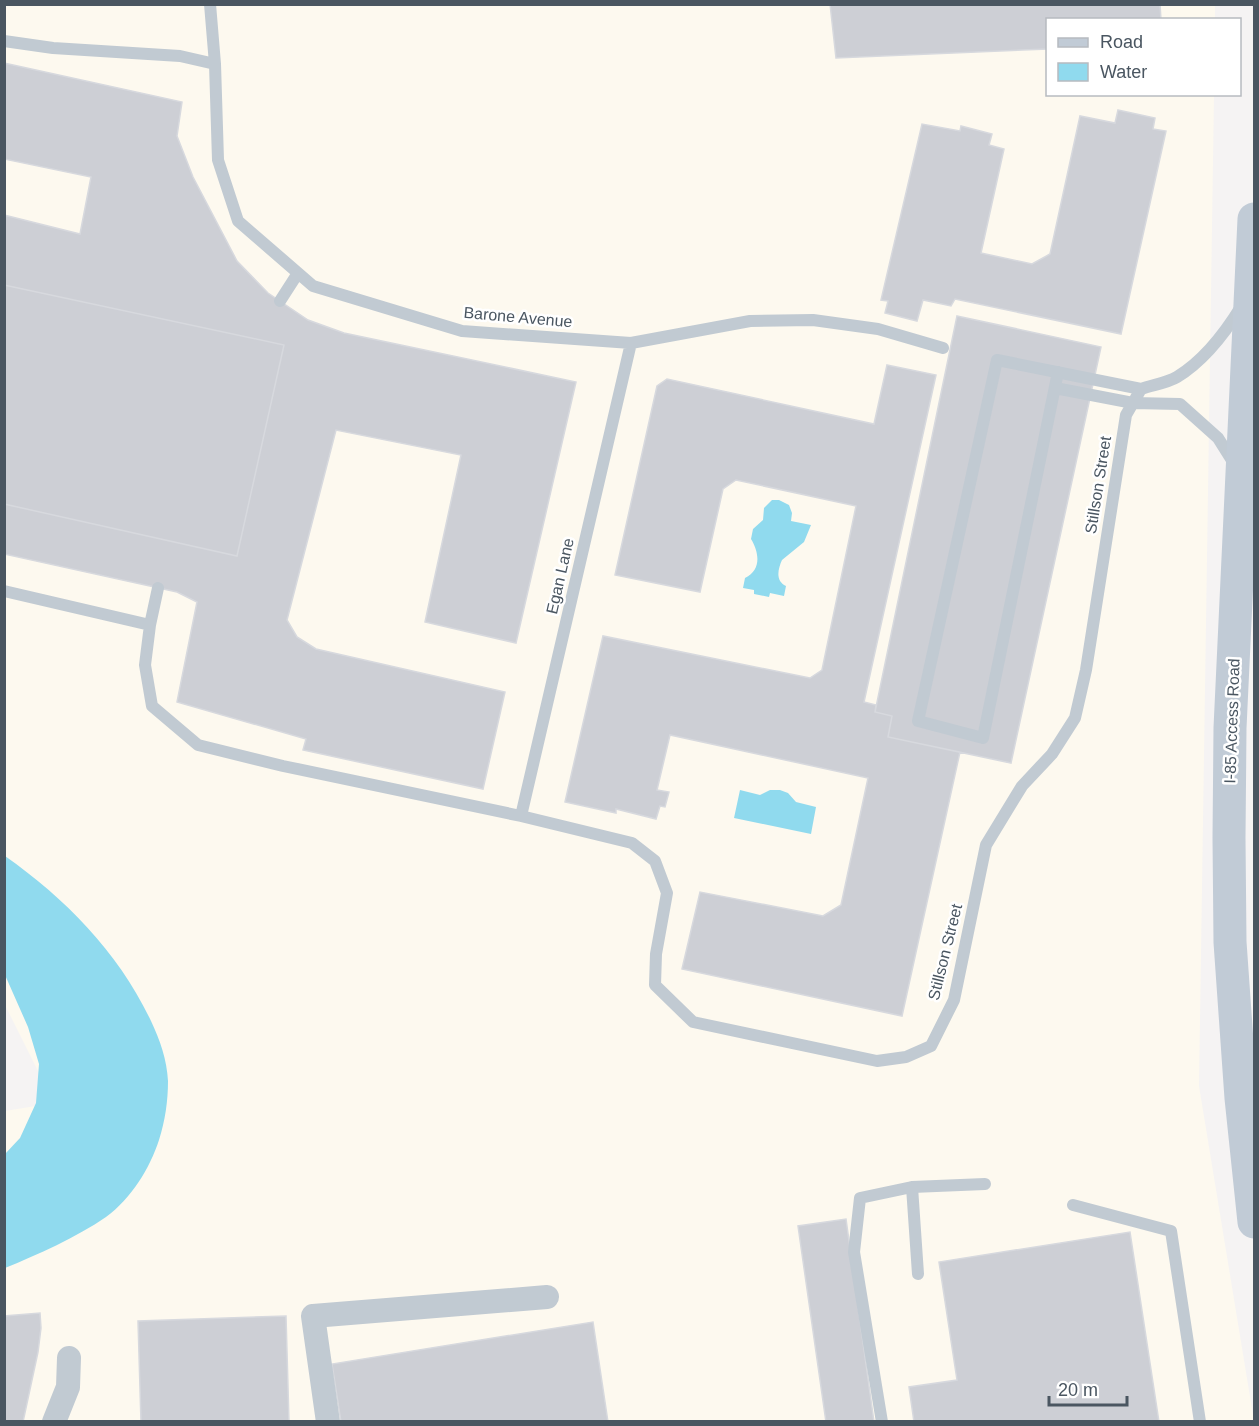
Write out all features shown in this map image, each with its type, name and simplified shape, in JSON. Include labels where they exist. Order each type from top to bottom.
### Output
[{"type":"main road","name":"I-85 Access Road","points":[[1254,219],[1230,728],[1230,942],[1241,1098],[1254,1222]]},
{"type":"street","points":[[328,1422],[313,1316],[547,1297]]},
{"type":"street","points":[[54,1422],[68,1387],[69,1358]]},
{"type":"lane","name":"Barone Avenue","points":[[210,4],[215,64],[218,159],[238,221],[313,286],[462,331],[631,342],[750,321],[813,320],[878,329],[943,348]]},
{"type":"lane","points":[[4,41],[53,48],[180,56],[215,64]]},
{"type":"lane","points":[[280,301],[298,273]]},
{"type":"lane","points":[[1058,372],[983,738],[918,721],[997,360],[1058,372],[1141,389],[1176,378],[1202,357],[1224,333],[1252,290]]},
{"type":"lane","name":"Egan Lane","points":[[521,816],[631,342]]},
{"type":"lane","points":[[1055,388],[1133,403],[1180,404],[1218,438],[1243,479]]},
{"type":"lane","name":"Stillson Street","points":[[521,816],[632,843],[655,861],[667,893],[656,954],[656,985],[693,1022],[877,1060],[906,1057],[932,1046],[954,1000],[986,845],[1022,786],[1052,754],[1075,718],[1086,670],[1126,415],[1141,389]]},
{"type":"lane","points":[[158,588],[145,665],[152,706],[198,745],[283,766],[521,816]]},
{"type":"lane","points":[[4,591],[150,625]]},
{"type":"lane","points":[[882,1422],[854,1252],[860,1198],[912,1187],[985,1184]]},
{"type":"lane","points":[[912,1187],[918,1274]]},
{"type":"lane","points":[[1073,1205],[1171,1231],[1200,1422]]},
{"type":"shaded area","points":[[5,5],[1215,5],[1215,18],[1046,18],[1046,96],[1214,96],[1199,1086],[1254,1421],[5,1421],[5,1111],[54,1103],[5,1005]]},
{"type":"water","points":[[772,500],[779,500],[789,505],[792,513],[791,521],[811,525],[804,542],[782,560],[778,574],[780,581],[786,586],[784,596],[770,593],[769,597],[754,594],[754,590],[743,588],[745,578],[756,566],[756,549],[751,539],[753,529],[763,520],[764,508]]},
{"type":"water","points":[[740,790],[760,795],[770,790],[780,790],[788,793],[796,802],[816,807],[811,834],[734,818]]},
{"type":"water","points":[[5,856],[70,909],[107,950],[138,996],[151,1021],[165,1058],[168,1081],[167,1103],[155,1151],[145,1172],[124,1201],[106,1217],[82,1232],[5,1268],[5,1154],[20,1138],[36,1103],[39,1064],[28,1027],[5,975]]},
{"type":"building","points":[[830,4],[1160,4],[1161,18],[1046,18],[1046,49],[836,58]]},
{"type":"building","points":[[4,63],[182,102],[177,136],[193,177],[237,261],[268,293],[308,320],[344,333],[576,382],[516,643],[425,622],[461,455],[336,430],[287,620],[297,637],[316,649],[505,692],[483,789],[303,750],[306,739],[177,702],[197,602],[177,592],[4,554],[4,504],[237,556],[284,345],[4,285],[4,215],[80,234],[91,177],[4,159]]},
{"type":"building","points":[[1118,110],[1155,118],[1153,129],[1166,131],[1121,334],[955,299],[951,306],[923,300],[917,321],[885,313],[888,301],[881,300],[922,124],[960,131],[961,126],[992,134],[989,145],[1004,149],[981,253],[1032,264],[1050,254],[1080,116],[1115,123]]},
{"type":"building","points":[[4,285],[284,345],[237,556],[4,504]]},
{"type":"building","points":[[957,316],[1101,347],[1011,763],[888,737],[892,716],[875,712]]},
{"type":"building","points":[[887,365],[936,375],[864,702],[876,705],[875,712],[892,716],[888,737],[960,752],[902,1016],[682,969],[700,892],[823,916],[841,905],[868,778],[670,735],[657,790],[669,792],[665,807],[660,806],[656,819],[616,809],[616,813],[565,802],[603,636],[810,678],[822,670],[856,506],[736,480],[723,489],[700,592],[615,575],[657,386],[667,379],[874,424]]},
{"type":"building","points":[[846,1219],[874,1422],[826,1422],[798,1226]]},
{"type":"building","points":[[1130,1232],[1159,1422],[914,1422],[909,1387],[957,1380],[939,1262]]},
{"type":"building","points":[[40,1313],[38,1352],[23,1422],[4,1422],[4,1316]]},
{"type":"building","points":[[286,1316],[289,1422],[141,1422],[138,1321]]},
{"type":"building","points":[[593,1322],[608,1422],[341,1422],[332,1364]]}]
